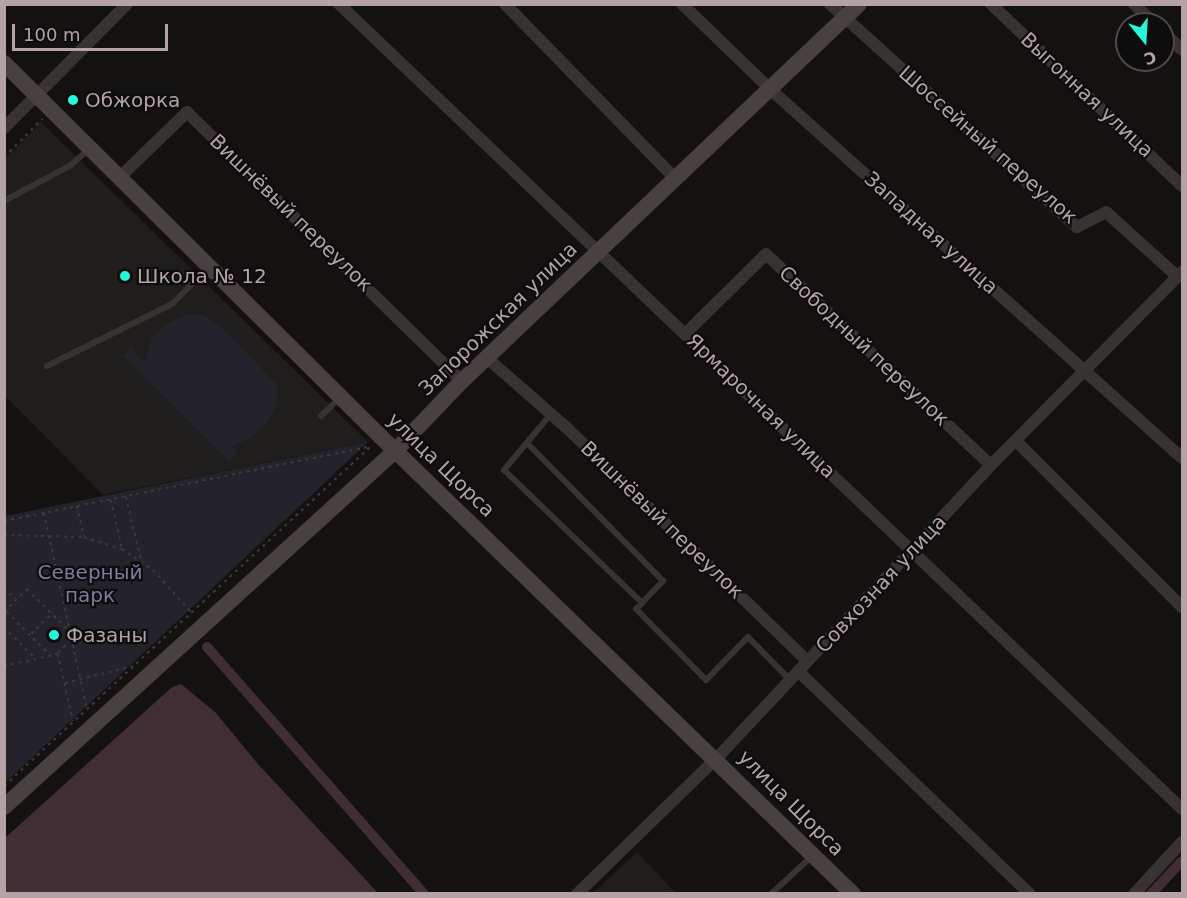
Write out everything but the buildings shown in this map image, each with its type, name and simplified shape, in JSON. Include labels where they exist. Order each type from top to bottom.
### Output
[{"type":"street","points":[[4,128],[127,4]]},
{"type":"street","name":"Ярмарочная улица","points":[[339,4],[596,253],[686,333],[1182,809]]},
{"type":"street","points":[[506,4],[674,177]]},
{"type":"street","name":"Западная улица","points":[[682,4],[770,89],[1182,458]]},
{"type":"street","name":"Шоссейный переулок","points":[[830,4],[1077,227],[1106,212],[1180,274]]},
{"type":"street","name":"Запорожская улица","points":[[4,807],[385,446],[487,358],[674,177],[859,4]]},
{"type":"street","name":"Выгонная улица","points":[[991,4],[1182,186]]},
{"type":"street","name":"улица Щорса","points":[[4,63],[210,265],[341,397],[385,446],[717,758],[853,894]]},
{"type":"street","name":"Вишнёвый переулок","points":[[119,178],[187,112],[462,381]]},
{"type":"street","name":"Свободный переулок","points":[[686,333],[766,254],[991,465]]},
{"type":"street","name":"Совхозная улица","points":[[577,894],[717,758],[913,552],[991,465],[1087,372],[1180,274]]},
{"type":"street","name":"Вишнёвый переулок","points":[[487,358],[550,415],[807,661]]},
{"type":"street","points":[[1016,441],[1182,607]]},
{"type":"street","points":[[794,675],[1030,894]]},
{"type":"street","points":[[1134,894],[1182,842]]},
{"type":"lane","points":[[4,201],[71,165],[89,148]]},
{"type":"lane","points":[[47,366],[172,304],[210,265]]},
{"type":"lane","points":[[321,416],[341,397]]},
{"type":"lane","points":[[550,415],[504,470],[642,603]]},
{"type":"lane","points":[[528,443],[663,581],[636,609],[706,680],[748,637],[794,675]]},
{"type":"lane","points":[[771,894],[813,854]]},
{"type":"path","points":[[4,157],[43,118]]},
{"type":"path","points":[[4,521],[385,446]]},
{"type":"path","points":[[4,786],[191,613],[385,446]]},
{"type":"path","points":[[126,496],[141,560]]},
{"type":"path","points":[[111,499],[122,549]]},
{"type":"path","points":[[77,506],[84,537]]},
{"type":"path","points":[[44,513],[87,709]]},
{"type":"path","points":[[4,535],[48,534],[84,537],[122,549],[141,560],[191,613]]},
{"type":"path","points":[[4,588],[16,600]]},
{"type":"path","points":[[51,656],[5,612],[27,589],[70,632]]},
{"type":"path","points":[[30,635],[51,613]]},
{"type":"path","points":[[4,627],[36,659]]},
{"type":"path","points":[[4,666],[58,654],[72,638]]},
{"type":"path","points":[[58,654],[73,722]]},
{"type":"path","points":[[64,683],[134,666]]},
{"type":"shaded area","points":[[41,122],[368,442],[103,495],[5,396],[4,160]]},
{"type":"shaded area","points":[[181,684],[216,713],[257,763],[378,893],[5,893],[5,838],[171,688]]},
{"type":"shaded area","points":[[637,852],[676,893],[593,893]]},
{"type":"green space","points":[[186,315],[204,315],[221,326],[277,385],[277,403],[268,421],[251,438],[231,446],[237,453],[229,461],[123,356],[131,348],[145,362],[151,340],[168,323]]},
{"type":"green space","name":"Северный парк","points":[[368,442],[5,783],[5,516]]},
{"type":"waterway","points":[[207,647],[424,894]]},
{"type":"waterway","points":[[1151,894],[1182,861]]},
{"type":"place","name":"Обжорка","points":[[73,100]]},
{"type":"place","name":"Школа № 12","points":[[125,276]]},
{"type":"place","name":"Фазаны","points":[[54,635]]}]
